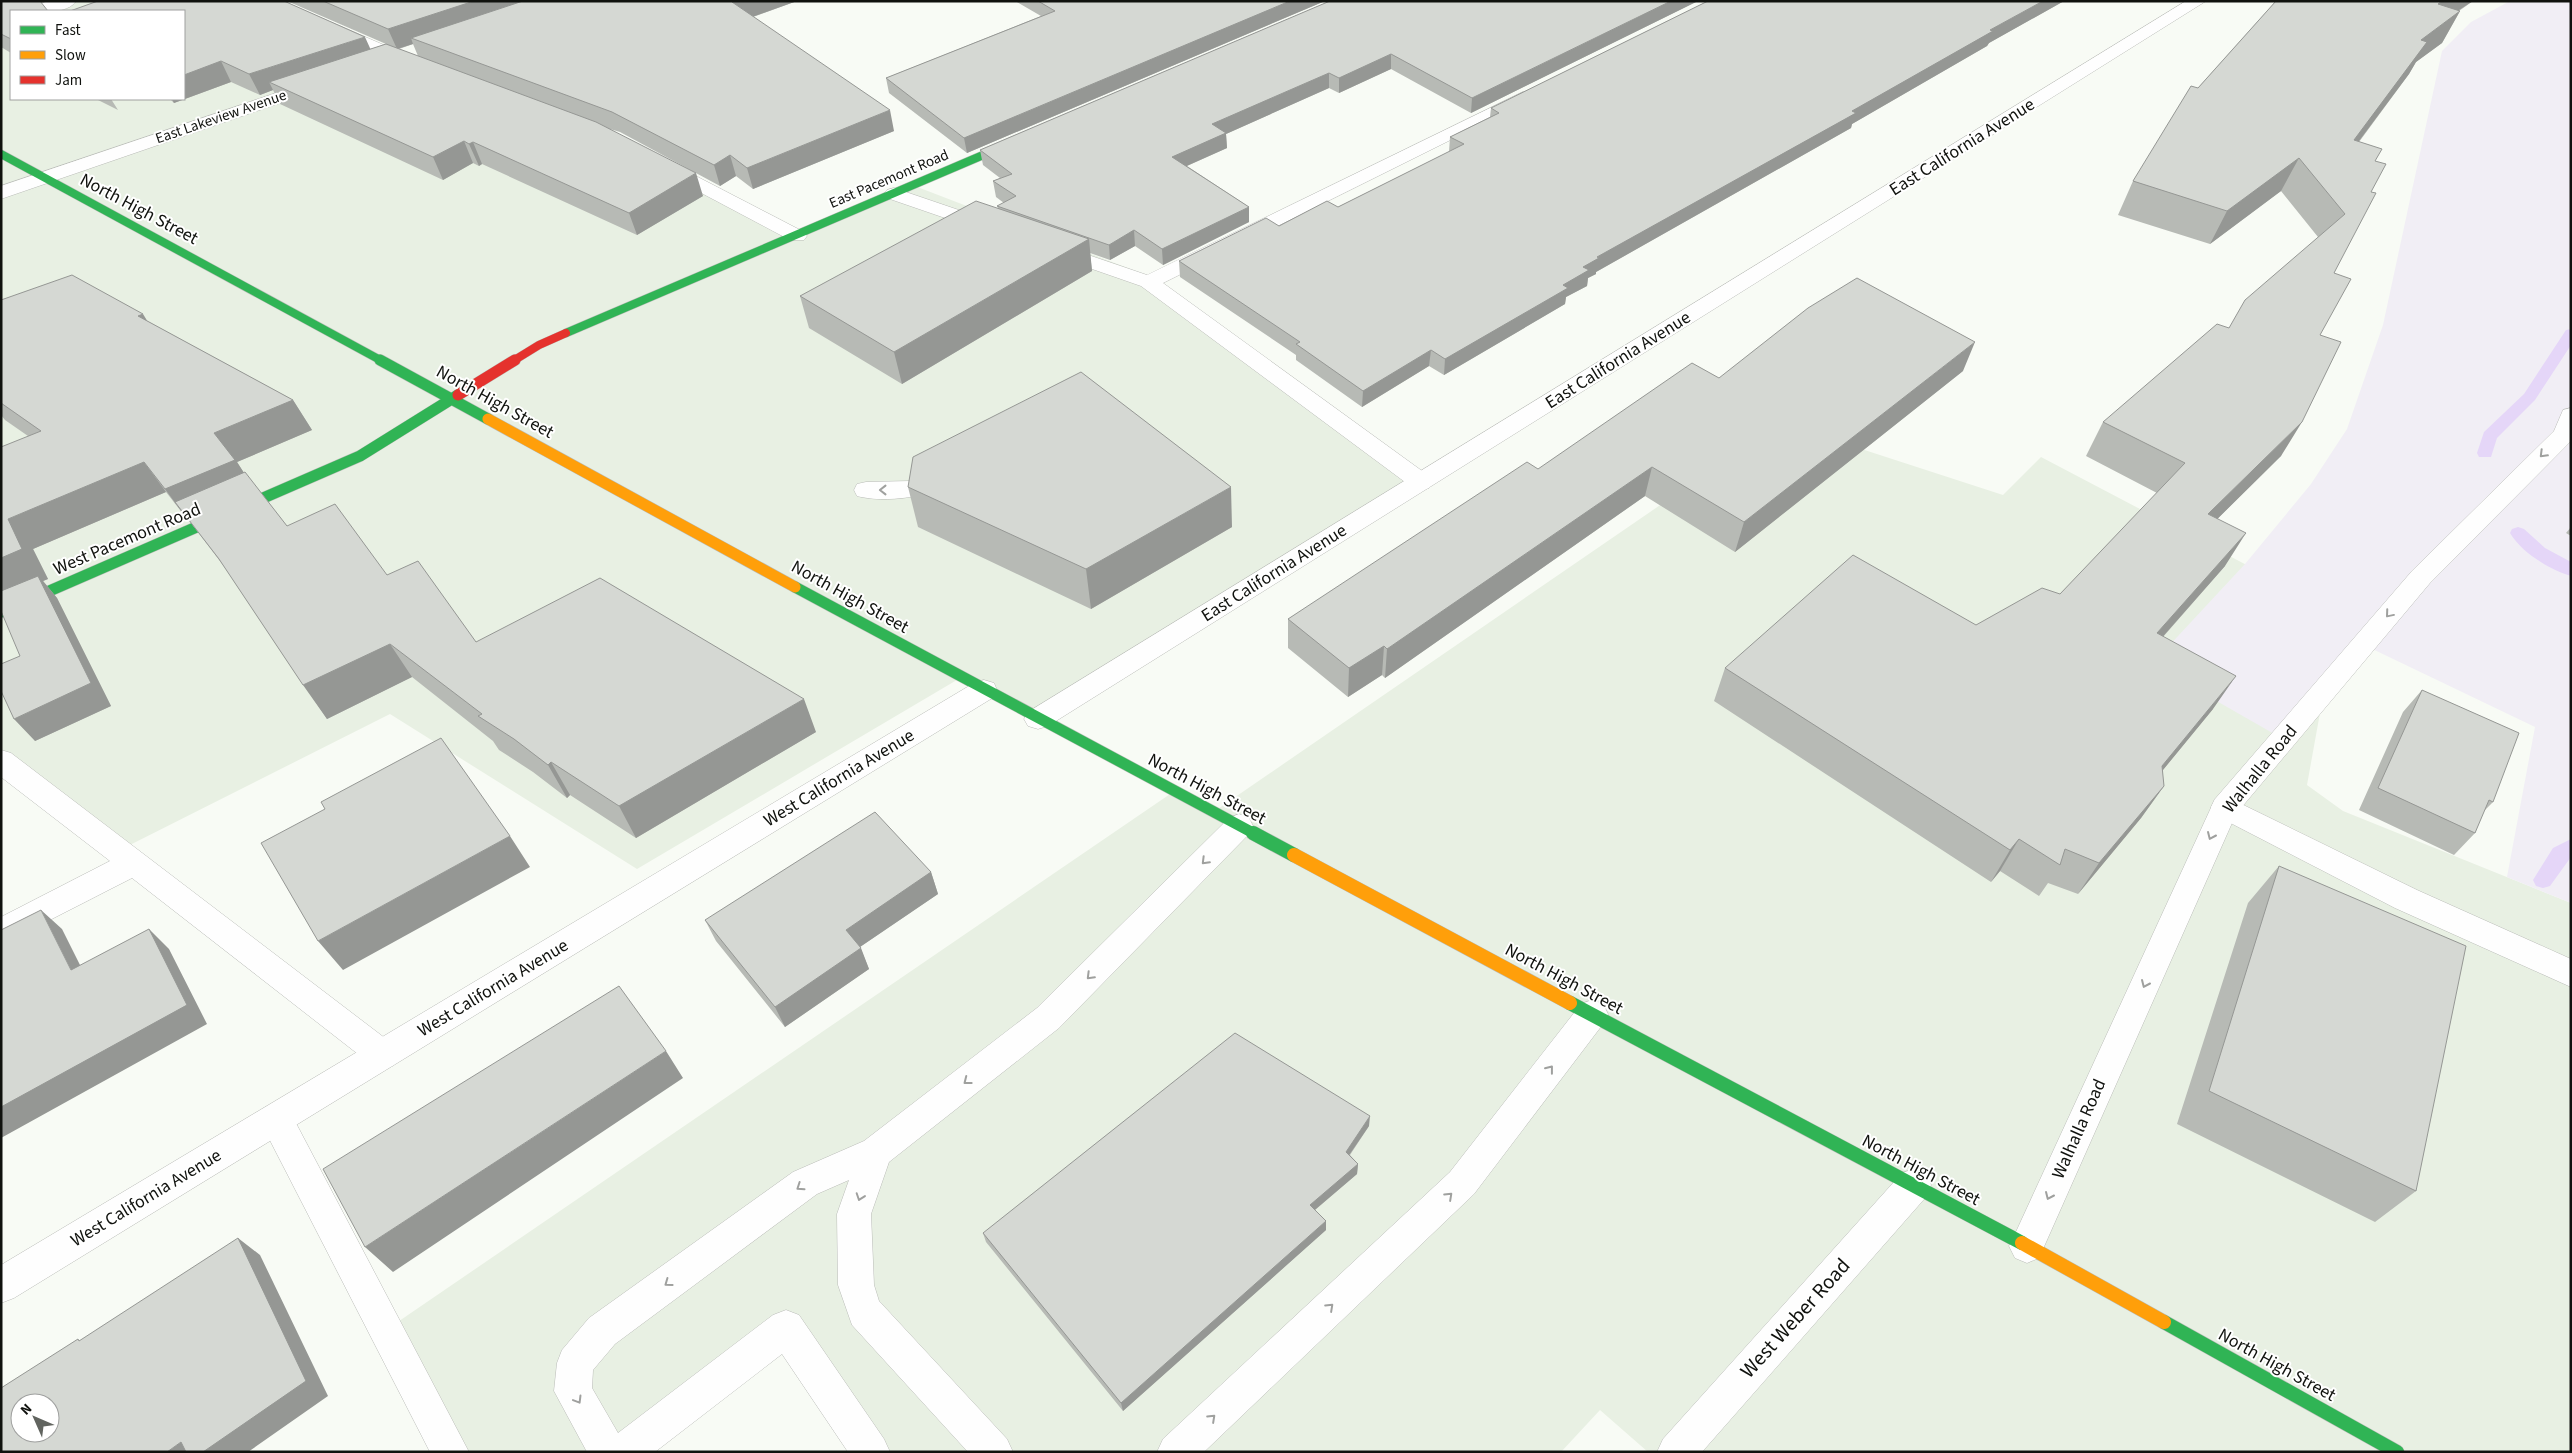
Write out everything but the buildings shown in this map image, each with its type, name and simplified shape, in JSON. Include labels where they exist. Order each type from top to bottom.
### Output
[{"type":"main road","name":"East Pacemont Road","points":[[452,399],[539,345],[1030,136]]},
{"type":"main road","name":"North High Street","points":[[1,154],[984,690],[2027,1246],[2397,1452]]},
{"type":"main road","name":"West Pacemont Road","points":[[1,612],[350,461],[452,399]]},
{"type":"street","points":[[38,10],[68,1]]},
{"type":"street","points":[[268,1],[397,58],[427,69]]},
{"type":"street","name":"East California Avenue","points":[[1038,719],[2198,1]]},
{"type":"street","points":[[370,67],[426,48]]},
{"type":"street","name":"East Lakeview Avenue","points":[[1,193],[333,79]]},
{"type":"street","points":[[1148,282],[1539,89]]},
{"type":"street","points":[[646,156],[797,236]]},
{"type":"street","points":[[894,194],[1008,234]]},
{"type":"street","points":[[1036,243],[1148,282],[1421,482]]},
{"type":"street","name":"Walhalla Road","points":[[2027,1246],[2225,807],[2421,577],[2564,434],[2571,415]]},
{"type":"street","points":[[866,490],[915,489],[958,466]]},
{"type":"street","name":"West California Avenue","points":[[1,1286],[984,690]]},
{"type":"street","points":[[1,761],[383,1055]]},
{"type":"street","points":[[2225,807],[2406,899],[2571,974]]},
{"type":"street","points":[[608,1452],[573,1391],[575,1363],[602,1331],[805,1183],[876,1152],[1048,1018],[1239,826]]},
{"type":"street","points":[[1,932],[134,863]]},
{"type":"street","points":[[1176,1452],[1462,1183],[1592,1014]]},
{"type":"street","points":[[276,1119],[450,1452]]},
{"type":"street","points":[[876,1152],[854,1214],[856,1285],[865,1312],[994,1452]]},
{"type":"street","name":"West Weber Road","points":[[1676,1452],[1914,1185]]},
{"type":"street","points":[[624,1452],[786,1328],[871,1452]]},
{"type":"shaded area","points":[[1,1],[265,1],[795,231],[907,183],[1146,275],[1420,477],[1041,715],[967,674],[637,869],[390,714],[108,856],[1,770]]},
{"type":"shaded area","points":[[2510,1],[2571,1],[2571,527],[2566,533],[2571,536],[2571,903],[2507,877],[2535,727],[2364,645],[2283,739],[2152,664],[2245,564],[2311,484],[2347,429],[2383,325],[2442,51],[2471,22]]},
{"type":"shaded area","points":[[1846,444],[2003,495],[2041,457],[2338,613],[2307,785],[2343,811],[2571,903],[2571,1452],[1648,1452],[1600,1410],[1561,1452],[871,1452],[786,1328],[624,1452],[450,1452],[386,1330],[1176,790],[1212,813],[1701,477]]},
{"type":"waterway","points":[[2485,453],[2490,436],[2530,397],[2571,333]]},
{"type":"waterway","points":[[2518,533],[2539,552],[2571,570]]},
{"type":"waterway","points":[[2543,880],[2560,854],[2571,847]]},
{"type":"traffic: fast","points":[[566,333],[1016,141]]},
{"type":"traffic: fast","points":[[1,154],[488,419]]},
{"type":"traffic: fast","points":[[1,612],[360,456],[458,395]]},
{"type":"traffic: fast","points":[[795,587],[1294,855]]},
{"type":"traffic: fast","points":[[1570,1003],[2022,1243]]},
{"type":"traffic: fast","points":[[2164,1322],[2397,1452]]},
{"type":"traffic: slow","points":[[488,419],[795,587]]},
{"type":"traffic: slow","points":[[1294,855],[1570,1003]]},
{"type":"traffic: slow","points":[[2022,1243],[2164,1322]]},
{"type":"traffic: jam","points":[[458,395],[539,345],[566,333]]}]
